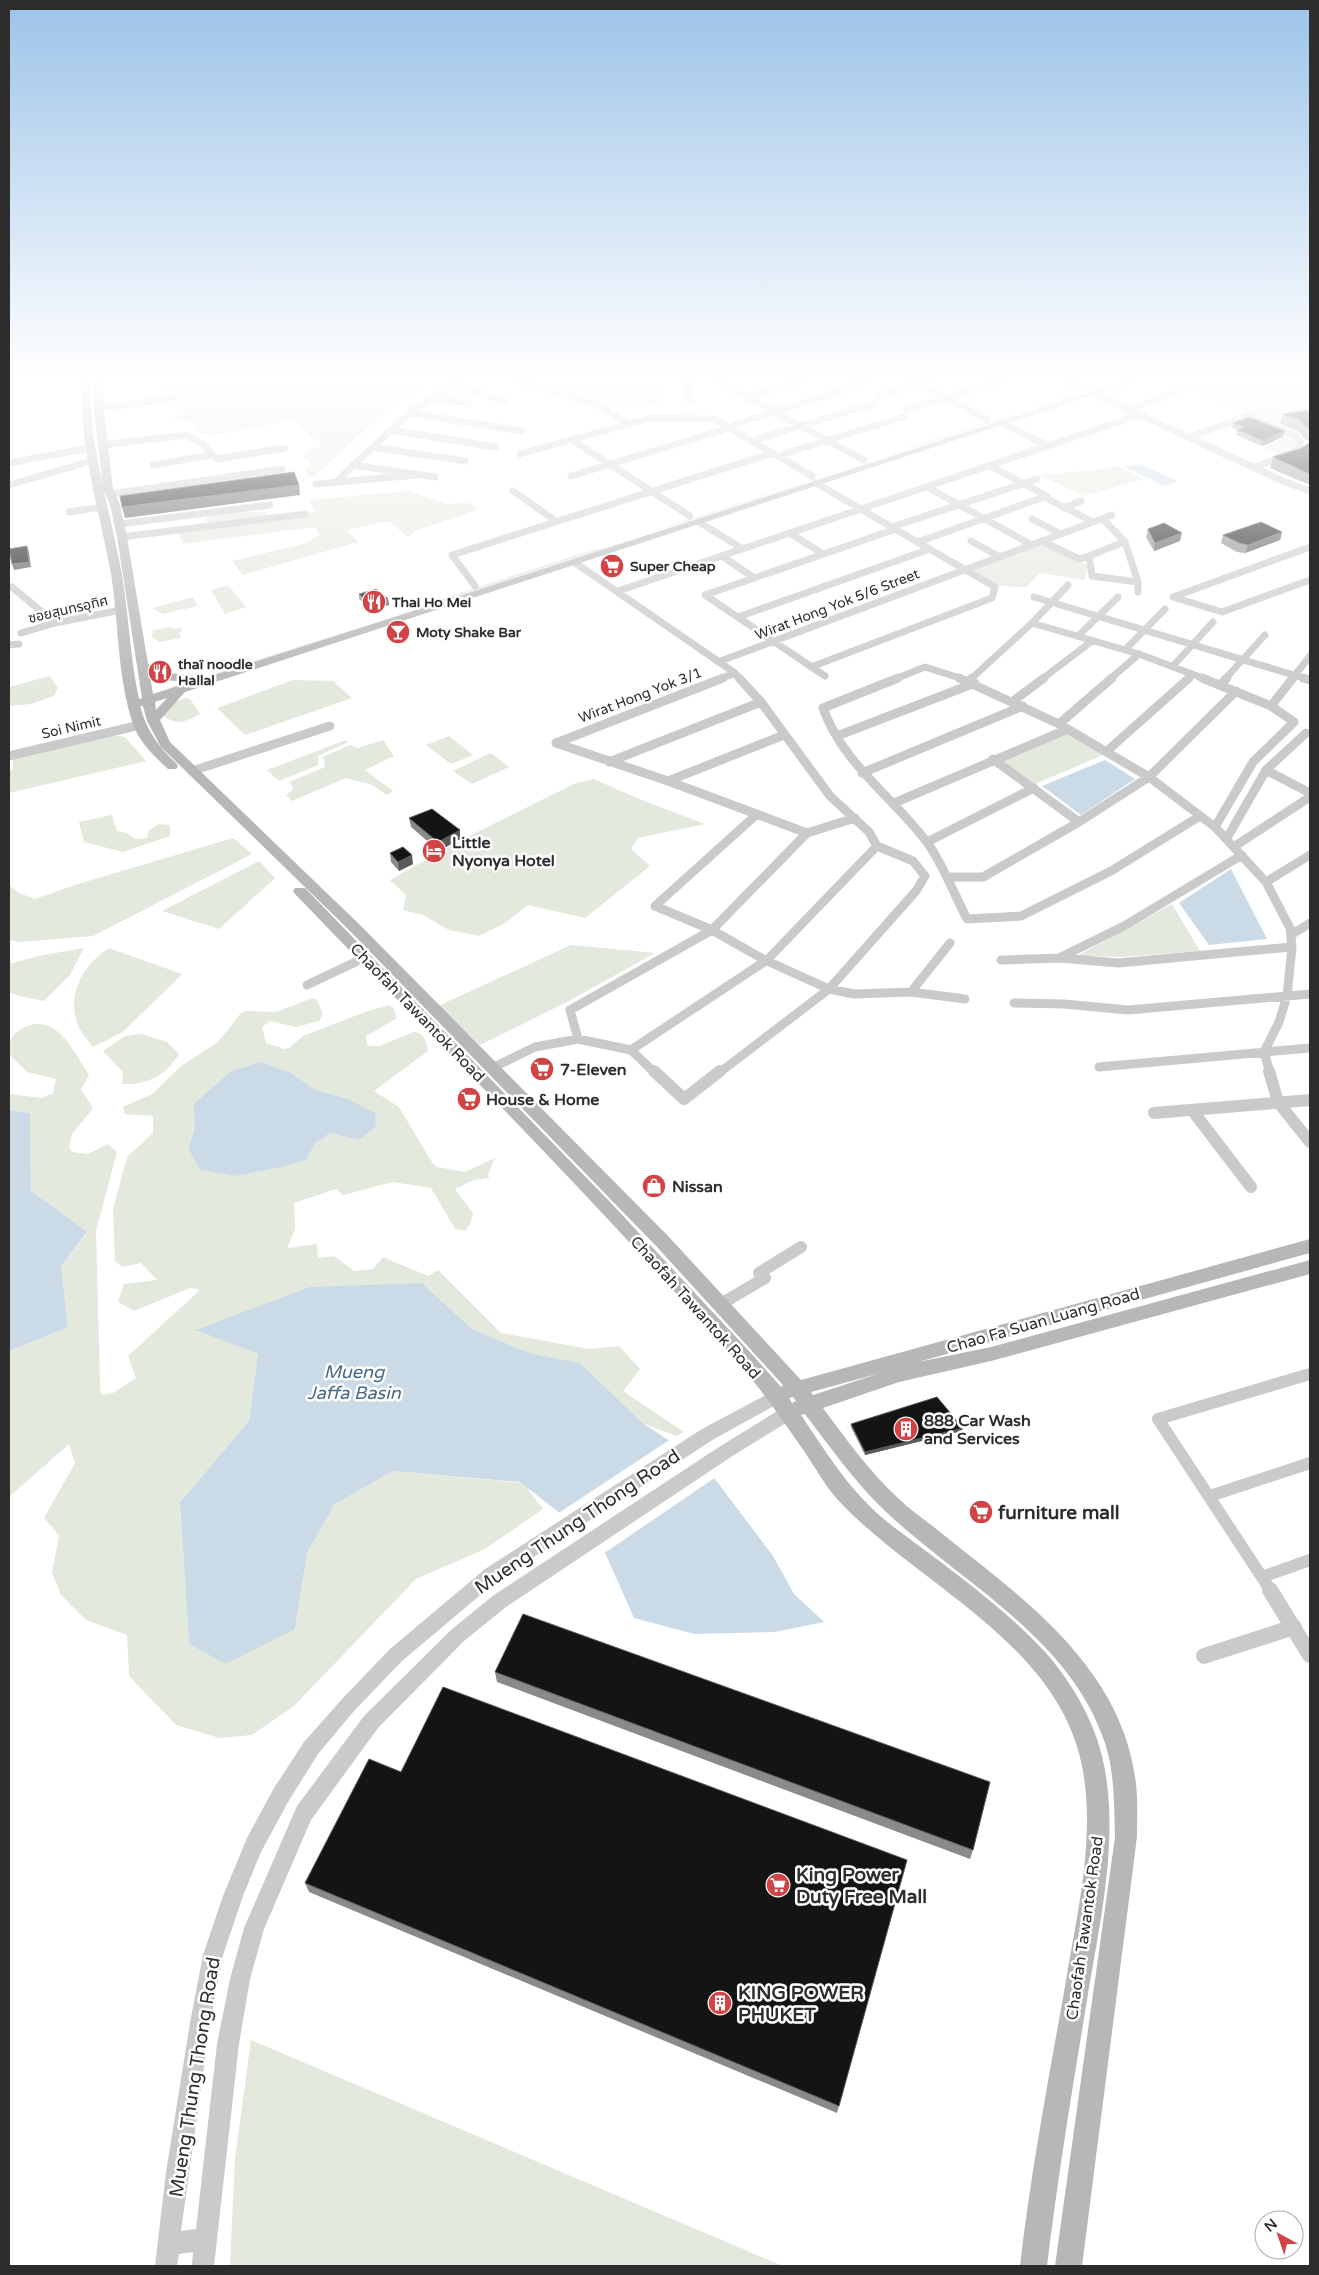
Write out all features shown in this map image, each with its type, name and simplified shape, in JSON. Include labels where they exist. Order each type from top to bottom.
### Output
[{"type":"main road","name":"Chaofah Tawantok Road","points":[[97,486],[121,610],[134,700],[146,723],[192,771],[354,927],[591,1166],[721,1304],[793,1400],[841,1490],[864,1514],[989,1611],[1039,1661],[1066,1697],[1083,1731],[1090,1751],[1098,1802],[1098,1840],[1032,2266]]},
{"type":"main road","name":"Chaofah Tawantok Road","points":[[109,486],[122,537],[148,696],[146,723],[148,741],[366,957],[605,1207],[744,1357],[793,1400],[892,1505],[1012,1602],[1063,1651],[1093,1691],[1105,1713],[1117,1745],[1124,1784],[1126,1837],[1069,2266]]},
{"type":"main road","points":[[148,696],[180,691],[475,586],[795,486]]},
{"type":"main road","points":[[134,700],[191,679],[574,562],[627,540]]},
{"type":"main road","points":[[142,664],[146,670],[154,674],[191,679]]},
{"type":"main road","points":[[146,723],[180,691]]},
{"type":"main road","name":"Chao Fa Suan Luang Road","points":[[793,1400],[1310,1246]]},
{"type":"main road","name":"Chao Fa Suan Luang Road","points":[[793,1400],[991,1354],[1310,1267]]},
{"type":"street","points":[[110,494],[164,486]]},
{"type":"street","points":[[641,486],[743,549]]},
{"type":"street","points":[[475,586],[452,555],[665,486]]},
{"type":"street","points":[[811,667],[992,598],[995,587],[824,486]]},
{"type":"street","points":[[926,486],[1032,545]]},
{"type":"street","points":[[618,592],[926,486]]},
{"type":"street","points":[[825,676],[705,595],[1013,486]]},
{"type":"street","points":[[1029,486],[1047,496],[1044,498]]},
{"type":"street","points":[[1297,486],[1310,491]]},
{"type":"street","points":[[513,491],[556,522]]},
{"type":"street","points":[[918,542],[1044,498],[1093,522]]},
{"type":"street","points":[[1064,508],[1081,501]]},
{"type":"street","points":[[119,524],[270,505]]},
{"type":"street","points":[[69,512],[102,507]]},
{"type":"street","points":[[122,537],[306,514]]},
{"type":"street","name":"Wirat Hong Yok 5/6 Street","points":[[718,662],[1112,515]]},
{"type":"street","points":[[1032,519],[1061,534]]},
{"type":"street","points":[[1103,519],[1124,542],[1138,582],[1138,592]]},
{"type":"street","points":[[790,533],[823,554]]},
{"type":"street","points":[[971,541],[1000,557]]},
{"type":"street","points":[[1042,541],[1079,560],[1124,542]]},
{"type":"street","points":[[1310,547],[1173,597],[1222,612],[1310,580]]},
{"type":"street","points":[[738,617],[930,549]]},
{"type":"street","points":[[722,556],[754,578]]},
{"type":"street","points":[[1089,556],[1092,576],[1138,582]]},
{"type":"street","points":[[492,1068],[535,1047],[578,1040],[631,1050],[684,1099],[829,988],[916,891],[925,876],[913,861],[877,846],[869,832],[830,796],[761,702],[735,674],[574,562]]},
{"type":"street","points":[[837,736],[972,682],[1068,585]]},
{"type":"street","points":[[12,587],[56,623]]},
{"type":"street","points":[[1034,597],[1310,680]]},
{"type":"street","points":[[1078,636],[1118,597]]},
{"type":"street","points":[[1125,650],[1164,609]]},
{"type":"street","name":"ซอยสุนทรอุทิศ","points":[[22,634],[56,623],[121,610]]},
{"type":"street","points":[[1174,666],[1213,622]]},
{"type":"street","points":[[1032,623],[1174,666],[1271,706],[1294,722],[1252,762],[1214,827]]},
{"type":"street","points":[[1221,684],[1265,635]]},
{"type":"street","points":[[1013,702],[1092,641]]},
{"type":"street","points":[[9,645],[19,644]]},
{"type":"street","points":[[894,802],[1064,726],[1139,654]]},
{"type":"street","points":[[1271,706],[1310,656]]},
{"type":"street","points":[[1200,816],[1110,871],[1021,916],[968,919],[928,842],[894,802],[862,773],[837,736],[823,708],[925,667],[972,682],[1064,726],[1107,751],[1149,777],[1200,816],[1227,838],[1266,882],[1290,928],[1292,947],[1286,996],[1279,1022],[1264,1052],[1278,1102],[1310,1142]]},
{"type":"street","name":"Wirat Hong Yok 3/1","points":[[610,762],[556,743],[735,674]]},
{"type":"street","points":[[1107,751],[1192,675]]},
{"type":"street","points":[[947,878],[983,877],[1079,822],[1149,777],[1236,691]]},
{"type":"street","points":[[610,762],[761,702]]},
{"type":"street","points":[[862,773],[1023,706]]},
{"type":"street","name":"Soi Nimit","points":[[9,756],[146,723]]},
{"type":"street","points":[[192,771],[330,726]]},
{"type":"street","points":[[1227,838],[1266,770],[1306,733]]},
{"type":"street","points":[[668,781],[784,735]]},
{"type":"street","points":[[993,759],[1079,822]]},
{"type":"street","points":[[610,762],[668,781],[807,834]]},
{"type":"street","points":[[1235,846],[1310,795],[1266,770]]},
{"type":"street","points":[[928,842],[1034,788]]},
{"type":"street","points":[[756,815],[655,906],[712,930],[766,960],[829,988],[854,994],[911,992],[965,999]]},
{"type":"street","points":[[578,1040],[570,1010],[712,930],[807,834],[855,818]]},
{"type":"street","points":[[631,1050],[766,960],[877,846]]},
{"type":"street","points":[[1060,958],[1124,926],[1242,855]]},
{"type":"street","points":[[1266,882],[1310,855]]},
{"type":"street","points":[[1291,935],[1310,923]]},
{"type":"street","points":[[911,992],[950,943]]},
{"type":"street","points":[[1001,960],[1060,958],[1118,963],[1292,947]]},
{"type":"street","points":[[307,985],[366,957]]},
{"type":"street","points":[[1014,1003],[1064,1004],[1128,1010],[1310,994]]},
{"type":"street","points":[[1099,1067],[1310,1048]]},
{"type":"street","points":[[1154,1113],[1310,1100]]},
{"type":"street","points":[[1192,1110],[1252,1187]]},
{"type":"street","points":[[721,1304],[765,1278],[760,1273],[801,1247]]},
{"type":"street","points":[[1308,1646],[1294,1628],[1210,1496],[1158,1419],[1310,1374]]},
{"type":"street","name":"Mueng Thung Thong Road","points":[[166,2266],[198,2033],[213,1954],[233,1896],[254,1845],[281,1795],[311,1748],[348,1705],[396,1655],[491,1575],[708,1434],[793,1400]]},
{"type":"street","name":"Mueng Thung Thong Road","points":[[203,2266],[228,2044],[240,1979],[254,1928],[304,1813],[371,1722],[458,1635],[500,1601],[725,1452],[793,1400]]},
{"type":"street","points":[[1210,1496],[1310,1463]]},
{"type":"street","points":[[1262,1577],[1310,1560]]},
{"type":"street","points":[[1204,1656],[1294,1628]]},
{"type":"street","points":[[168,2244],[206,2239]]},
{"type":"shaded area","points":[[793,486],[795,486],[686,522],[646,533]]},
{"type":"shaded area","points":[[1063,486],[1119,486],[1085,496]]},
{"type":"shaded area","points":[[409,491],[446,504],[468,503],[480,509],[415,531],[408,537],[389,521],[347,530],[358,542],[243,575],[232,561],[307,543],[320,534],[315,527],[183,544],[178,533],[315,512],[309,500]]},
{"type":"shaded area","points":[[244,509],[249,512],[266,512],[270,518],[207,525],[207,515]]},
{"type":"shaded area","points":[[622,543],[443,601],[390,616],[579,554]]},
{"type":"shaded area","points":[[1042,543],[1087,565],[1085,580],[1040,573],[1026,587],[997,586],[968,569]]},
{"type":"shaded area","points":[[228,585],[246,607],[225,614],[211,590]]},
{"type":"shaded area","points":[[193,597],[198,606],[163,614],[152,608]]},
{"type":"shaded area","points":[[364,626],[187,685],[165,689]]},
{"type":"shaded area","points":[[172,627],[173,629],[182,628],[182,632],[179,632],[181,638],[159,642],[152,637],[153,630]]},
{"type":"shaded area","points":[[50,676],[58,688],[54,696],[31,704],[9,706],[9,687]]},
{"type":"shaded area","points":[[293,680],[333,681],[352,698],[245,735],[217,708]]},
{"type":"shaded area","points":[[184,698],[190,699],[200,714],[189,720],[175,722],[161,713],[174,703]]},
{"type":"shaded area","points":[[1066,732],[1103,755],[1035,784],[999,760]]},
{"type":"shaded area","points":[[113,735],[125,737],[146,761],[9,793],[9,771],[13,769],[13,759]]},
{"type":"shaded area","points":[[449,736],[473,755],[451,764],[426,745]]},
{"type":"shaded area","points":[[346,740],[348,742],[318,756],[318,765],[279,781],[267,770]]},
{"type":"shaded area","points":[[383,740],[394,756],[365,770],[393,791],[387,795],[372,785],[346,778],[292,801],[286,795],[294,789],[289,782],[325,767],[323,757],[350,745],[358,748]]},
{"type":"shaded area","points":[[491,753],[509,767],[472,784],[453,771]]},
{"type":"shaded area","points":[[594,779],[639,799],[705,824],[638,838],[631,849],[650,866],[585,918],[528,905],[505,923],[479,936],[449,930],[423,915],[403,910],[406,895],[390,880],[465,838],[576,783]]},
{"type":"shaded area","points":[[112,815],[117,831],[127,833],[135,839],[147,838],[149,830],[159,824],[170,825],[170,836],[123,852],[84,842],[79,822]]},
{"type":"shaded area","points":[[233,838],[252,854],[93,936],[19,942],[9,940],[9,885],[19,893],[35,899],[75,885]]},
{"type":"shaded area","points":[[259,861],[275,878],[219,929],[162,911]]},
{"type":"shaded area","points":[[1172,904],[1200,951],[1122,957],[1077,956]]},
{"type":"shaded area","points":[[571,945],[655,953],[567,1002],[480,1045],[438,1006]]},
{"type":"shaded area","points":[[84,948],[70,975],[44,1001],[9,992],[9,964],[38,956]]},
{"type":"shaded area","points":[[109,948],[182,974],[123,1032],[93,1047],[78,1025],[74,1002],[79,981],[92,963]]},
{"type":"shaded area","points":[[313,998],[317,1000],[323,1014],[319,1021],[296,1027],[270,1021],[262,1027],[266,1043],[284,1049],[289,1048],[303,1036],[365,1012],[389,1005],[393,1007],[397,1018],[366,1036],[367,1044],[370,1046],[380,1046],[417,1032],[424,1038],[428,1051],[374,1091],[399,1107],[433,1164],[437,1167],[465,1172],[495,1158],[488,1174],[489,1178],[474,1180],[455,1189],[473,1213],[466,1231],[455,1229],[431,1188],[393,1182],[343,1195],[336,1189],[294,1203],[295,1229],[287,1248],[317,1244],[318,1258],[334,1256],[354,1271],[373,1269],[383,1257],[428,1276],[438,1270],[501,1333],[589,1349],[619,1346],[640,1369],[623,1391],[684,1432],[677,1436],[644,1424],[580,1363],[530,1353],[472,1329],[422,1283],[197,1329],[258,1354],[249,1421],[180,1502],[189,1644],[295,1629],[307,1553],[335,1504],[393,1471],[523,1483],[543,1509],[485,1549],[416,1579],[294,1706],[252,1735],[219,1738],[176,1725],[129,1676],[127,1635],[86,1620],[61,1595],[52,1573],[59,1535],[44,1518],[75,1463],[69,1444],[9,1497],[9,1351],[68,1327],[61,1266],[87,1233],[31,1191],[30,1113],[9,1110],[9,1094],[42,1098],[53,1093],[56,1079],[27,1072],[9,1054],[9,1046],[14,1034],[21,1029],[33,1025],[44,1025],[54,1029],[62,1036],[89,1075],[81,1089],[93,1108],[72,1134],[69,1147],[72,1152],[88,1154],[108,1144],[117,1152],[96,1231],[101,1395],[113,1393],[136,1378],[128,1356],[200,1290],[190,1288],[134,1311],[118,1302],[124,1284],[157,1280],[141,1263],[122,1267],[115,1261],[113,1209],[127,1157],[153,1133],[153,1116],[125,1114],[123,1107],[152,1094],[181,1066],[218,1042],[241,1013],[245,1011],[276,1012]],"holes":[[[230,1072],[291,1073],[316,1090],[348,1099],[359,1140],[330,1133],[315,1144],[306,1160],[188,1148],[204,1107]]]},
{"type":"shaded area","points":[[142,1034],[167,1042],[179,1054],[168,1068],[155,1078],[140,1083],[122,1084],[123,1072],[103,1051],[125,1036]]},
{"type":"shaded area","points":[[251,2040],[783,2266],[230,2266],[235,2159]]},
{"type":"water","points":[[1105,760],[1135,779],[1081,815],[1042,786]]},
{"type":"water","points":[[1231,869],[1267,939],[1209,945],[1179,903]]},
{"type":"water","points":[[261,1062],[291,1073],[316,1090],[348,1099],[375,1113],[376,1126],[359,1140],[330,1133],[315,1144],[306,1160],[282,1167],[234,1176],[200,1170],[188,1148],[195,1128],[194,1104],[230,1072]]},
{"type":"water","points":[[9,1110],[30,1113],[31,1191],[87,1232],[61,1266],[68,1327],[9,1351]]},
{"type":"water","name":"Mueng Jaffa Basin","points":[[422,1283],[472,1329],[530,1353],[580,1363],[644,1424],[703,1463],[773,1556],[794,1594],[824,1622],[775,1632],[694,1634],[634,1618],[602,1546],[520,1482],[393,1471],[335,1504],[307,1553],[295,1629],[226,1664],[189,1644],[180,1502],[249,1421],[258,1354],[196,1330],[310,1287]]},
{"type":"pier","points":[[671,1439],[705,1462],[716,1477],[603,1554],[600,1547],[557,1514]]},
{"type":"building","points":[[191,486],[290,486],[122,507],[120,496]]},
{"type":"building","points":[[1261,522],[1282,532],[1248,545],[1223,535]]},
{"type":"building","points":[[1164,523],[1182,533],[1155,543],[1148,529]]},
{"type":"building","points":[[27,546],[29,562],[12,564],[9,549]]},
{"type":"building","points":[[376,589],[388,599],[371,605],[359,594]]},
{"type":"building","points":[[432,809],[460,830],[438,842],[409,818]]},
{"type":"building","points":[[403,847],[412,855],[398,862],[390,853]]},
{"type":"building","name":"888 Car Wash and Services","points":[[937,1397],[963,1428],[865,1452],[851,1424]]},
{"type":"building","points":[[523,1614],[990,1782],[973,1850],[495,1672]]},
{"type":"building","name":"KING POWER PHUKET","points":[[443,1687],[907,1860],[839,2106],[305,1883],[369,1759],[401,1772]]},
{"type":"place","name":"Super Cheap","points":[[612,566]]},
{"type":"place","name":"Thai Ho Mei","points":[[374,602]]},
{"type":"place","name":"Moty Shake Bar","points":[[398,632]]},
{"type":"place","name":"thaï noodle Hallal","points":[[160,672]]},
{"type":"place","name":"Little Nyonya Hotel","points":[[434,851]]},
{"type":"place","name":"7-Eleven","points":[[542,1069]]},
{"type":"place","name":"House & Home","points":[[469,1099]]},
{"type":"place","name":"Nissan","points":[[654,1186]]},
{"type":"place","name":"888 Car Wash and Services","points":[[906,1429]]},
{"type":"place","name":"furniture mall","points":[[981,1512]]},
{"type":"place","name":"King Power Duty Free Mall","points":[[778,1885]]},
{"type":"place","name":"KING POWER PHUKET","points":[[720,2003]]}]
